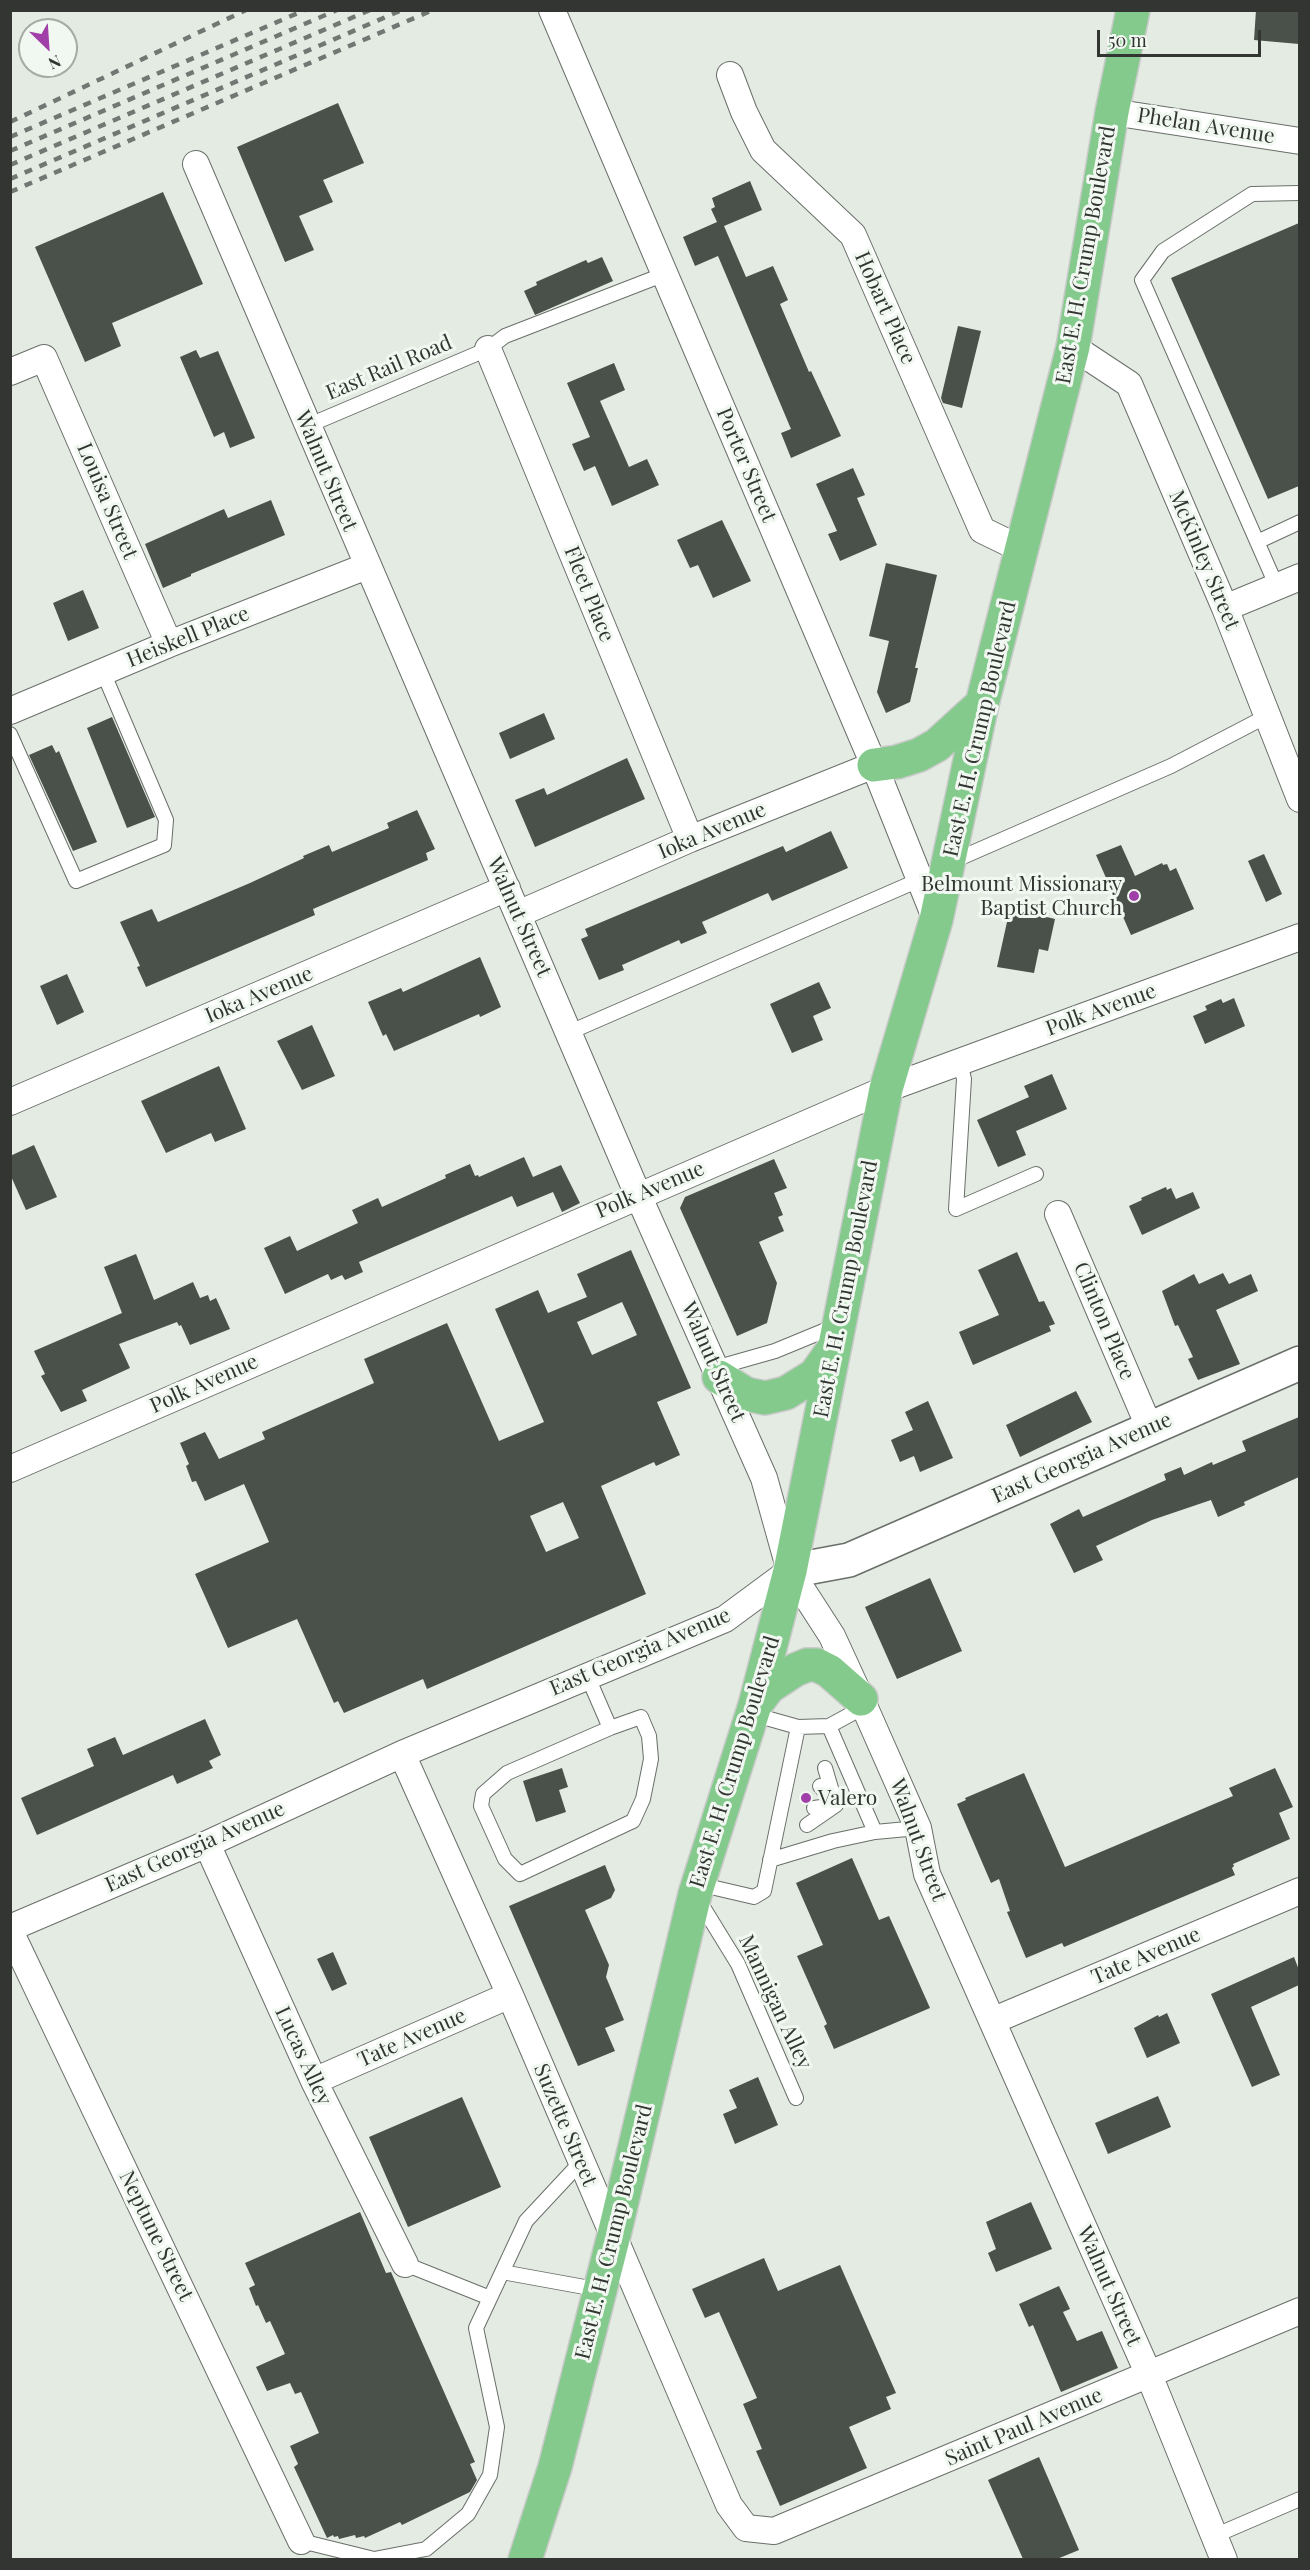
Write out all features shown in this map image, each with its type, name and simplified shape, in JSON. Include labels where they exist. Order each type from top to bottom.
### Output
[{"type":"main road","name":"East E. H. Crump Boulevard","points":[[525,2559],[555,2467],[613,2239],[697,1889],[753,1710],[790,1571],[886,1089],[936,920],[982,704],[1073,347],[1112,112],[1133,10]]},
{"type":"main road","points":[[874,765],[897,762],[919,755],[937,745],[982,704]]},
{"type":"main road","points":[[717,1372],[746,1394],[765,1398],[786,1393],[815,1375],[837,1335]]},
{"type":"main road","points":[[753,1710],[770,1687],[795,1670],[807,1665],[817,1665],[829,1671],[863,1703]]},
{"type":"street","name":"Porter Street","points":[[552,10],[874,765],[936,920]]},
{"type":"street","name":"Hobart Place","points":[[730,75],[744,112],[763,150],[853,235],[982,530],[1022,549]]},
{"type":"street","name":"Phelan Avenue","points":[[1112,112],[1299,141]]},
{"type":"street","name":"Walnut Street","points":[[196,164],[638,1195],[764,1478],[790,1571],[832,1636],[918,1828],[927,1874],[1149,2375],[1224,2559]]},
{"type":"street","name":"McKinley Street","points":[[1073,347],[1129,384],[1225,608],[1299,799]]},
{"type":"street","name":"Fleet Place","points":[[488,349],[690,839]]},
{"type":"street","name":"Louisa Street","points":[[10,372],[44,358],[168,644]]},
{"type":"street","name":"Heiskell Place","points":[[10,711],[168,644],[367,566]]},
{"type":"street","points":[[1225,608],[1288,582]]},
{"type":"street","name":"Ioka Avenue","points":[[518,914],[690,839],[874,765]]},
{"type":"street","name":"Ioka Avenue","points":[[10,1102],[507,888]]},
{"type":"street","name":"Polk Avenue","points":[[10,1469],[886,1089],[1299,937]]},
{"type":"street","name":"Clinton Place","points":[[1058,1214],[1150,1429]]},
{"type":"street","name":"East Georgia Avenue","points":[[10,1930],[207,1844],[402,1754],[725,1619],[790,1571],[849,1560],[1299,1363]]},
{"type":"street","name":"Suzette Street","points":[[402,1754],[510,1995],[729,2505],[746,2528]]},
{"type":"street","name":"Lucas Alley","points":[[207,1844],[314,2081],[405,2264]]},
{"type":"street","name":"Tate Avenue","points":[[992,2021],[1299,1891]]},
{"type":"street","name":"Neptune Street","points":[[10,1930],[301,2541]]},
{"type":"street","name":"Tate Avenue","points":[[314,2081],[510,1995]]},
{"type":"street","name":"Saint Paul Avenue","points":[[746,2528],[774,2531],[1299,2311]]},
{"type":"lane","points":[[1288,582],[1257,542],[1142,280],[1163,251],[1252,195],[1299,193]]},
{"type":"lane","name":"East Rail Road","points":[[307,426],[488,349],[505,336],[665,274]]},
{"type":"lane","points":[[1257,542],[1299,522]]},
{"type":"lane","points":[[10,734],[76,881],[164,845],[166,820],[103,672]]},
{"type":"lane","points":[[950,862],[1171,766],[1267,716]]},
{"type":"lane","points":[[570,1032],[919,880]]},
{"type":"lane","points":[[960,1062],[964,1079],[956,1209],[1036,1174]]},
{"type":"lane","points":[[717,1372],[775,1351],[837,1335]]},
{"type":"lane","points":[[587,1676],[610,1728]]},
{"type":"lane","points":[[753,1710],[798,1727],[829,1726],[863,1703]]},
{"type":"lane","points":[[641,1717],[649,1736],[651,1759],[643,1799],[633,1821],[520,1874],[505,1859],[481,1806],[483,1794],[507,1773],[610,1728],[641,1717]]},
{"type":"lane","points":[[829,1726],[875,1832]]},
{"type":"lane","points":[[697,1889],[754,1897],[764,1891],[796,1761],[798,1727]]},
{"type":"lane","points":[[825,1768],[836,1804]]},
{"type":"lane","points":[[820,1786],[836,1804]]},
{"type":"lane","points":[[814,1808],[860,1798]]},
{"type":"lane","points":[[807,1825],[836,1804]]},
{"type":"lane","points":[[770,1860],[832,1841],[875,1832],[918,1828]]},
{"type":"lane","name":"Mannigan Alley","points":[[697,1889],[738,1964],[796,2098]]},
{"type":"lane","points":[[301,2541],[374,2559],[426,2549],[468,2514],[490,2475],[497,2427],[476,2328],[526,2220],[581,2162]]},
{"type":"lane","points":[[405,2264],[490,2298]]},
{"type":"lane","points":[[502,2272],[600,2290]]},
{"type":"lane","points":[[1214,2536],[1299,2499]]},
{"type":"building","points":[[1256,10],[1299,10],[1299,44],[1254,40]]},
{"type":"building","points":[[338,103],[364,163],[323,180],[333,202],[299,216],[314,250],[285,262],[237,147]]},
{"type":"building","points":[[750,181],[762,210],[724,226],[746,277],[773,266],[788,300],[780,304],[809,372],[811,371],[841,436],[791,458],[781,433],[791,429],[718,256],[695,266],[683,237],[717,222],[711,209],[715,207],[712,198]]},
{"type":"building","points":[[163,192],[203,284],[112,323],[121,346],[85,362],[35,247]]},
{"type":"building","points":[[1299,223],[1299,486],[1268,499],[1171,278]]},
{"type":"building","points":[[602,257],[613,281],[535,315],[524,291],[537,285],[536,282],[586,260],[588,263]]},
{"type":"building","points":[[958,326],[981,331],[962,408],[943,403],[941,398]]},
{"type":"building","points":[[196,350],[200,358],[218,351],[255,438],[230,448],[224,432],[214,437],[180,357]]},
{"type":"building","points":[[614,363],[625,390],[600,401],[629,467],[647,459],[659,485],[612,506],[595,466],[584,471],[572,444],[590,437],[567,383]]},
{"type":"building","points":[[853,468],[865,495],[857,498],[877,545],[840,561],[828,534],[837,531],[816,484]]},
{"type":"building","points":[[271,500],[285,535],[163,588],[145,544],[224,509],[228,518]]},
{"type":"building","points":[[722,520],[751,581],[713,598],[698,565],[690,568],[677,540]]},
{"type":"building","points":[[886,563],[937,575],[915,668],[918,668],[910,702],[886,713],[877,692],[889,641],[869,636]]},
{"type":"building","points":[[83,590],[99,628],[68,641],[53,603]]},
{"type":"building","points":[[544,713],[555,739],[510,759],[499,733]]},
{"type":"building","points":[[112,717],[155,817],[127,828],[87,728]]},
{"type":"building","points":[[52,745],[56,753],[59,751],[97,842],[73,851],[29,755]]},
{"type":"building","points":[[627,758],[645,799],[535,847],[515,800],[544,788],[547,795]]},
{"type":"building","points":[[417,810],[435,849],[426,853],[428,860],[313,909],[315,915],[146,987],[137,967],[140,966],[120,922],[152,909],[158,922],[250,883],[329,845],[332,852],[389,828],[387,823]]},
{"type":"building","points":[[831,831],[848,868],[772,901],[768,893],[702,922],[707,933],[681,944],[679,940],[622,965],[624,970],[599,980],[581,939],[588,936],[585,929],[783,846],[786,852]]},
{"type":"building","points":[[1121,845],[1135,876],[1162,863],[1167,864],[1170,871],[1176,868],[1194,909],[1131,935],[1096,855]]},
{"type":"building","points":[[1264,854],[1282,894],[1266,902],[1248,861]]},
{"type":"building","points":[[1011,904],[1027,908],[1026,912],[1055,919],[1048,951],[1039,949],[1034,973],[997,967]]},
{"type":"building","points":[[480,957],[501,1007],[480,1017],[479,1014],[394,1051],[386,1034],[383,1036],[368,1002],[401,988],[403,992]]},
{"type":"building","points":[[67,974],[84,1012],[57,1025],[40,986]]},
{"type":"building","points":[[819,982],[831,1008],[813,1016],[823,1040],[792,1053],[770,1004]]},
{"type":"building","points":[[1234,998],[1245,1026],[1205,1044],[1193,1016],[1207,1010],[1205,1006],[1221,999],[1223,1003]]},
{"type":"building","points":[[312,1025],[335,1076],[302,1090],[277,1041]]},
{"type":"building","points":[[219,1066],[246,1129],[215,1142],[211,1133],[166,1153],[141,1101]]},
{"type":"building","points":[[1052,1074],[1067,1109],[1016,1131],[1026,1155],[998,1167],[977,1120],[1029,1097],[1024,1086]]},
{"type":"building","points":[[34,1145],[57,1197],[26,1210],[10,1174],[10,1156]]},
{"type":"building","points":[[524,1157],[533,1177],[561,1165],[580,1203],[562,1212],[553,1192],[517,1207],[512,1196],[359,1262],[363,1272],[345,1280],[342,1275],[331,1280],[328,1274],[285,1294],[264,1248],[290,1236],[297,1251],[358,1223],[352,1210],[378,1198],[382,1207],[446,1178],[445,1175],[470,1164],[475,1176],[479,1177]]},
{"type":"building","points":[[774,1159],[787,1188],[774,1193],[783,1215],[778,1217],[784,1231],[759,1242],[777,1283],[767,1323],[737,1336],[680,1208],[685,1197]]},
{"type":"building","points":[[1166,1187],[1167,1190],[1171,1188],[1176,1199],[1193,1192],[1200,1208],[1142,1235],[1129,1206]]},
{"type":"building","points":[[631,1250],[691,1388],[657,1402],[680,1455],[656,1466],[654,1462],[601,1486],[646,1594],[427,1689],[423,1679],[344,1713],[338,1701],[334,1703],[297,1619],[228,1648],[195,1574],[269,1542],[244,1484],[205,1501],[196,1481],[192,1482],[186,1466],[189,1464],[180,1443],[205,1432],[219,1459],[265,1439],[262,1432],[374,1383],[364,1359],[447,1323],[499,1441],[544,1422],[495,1309],[538,1290],[548,1313],[587,1297],[577,1274]],"holes":[[[622,1302],[637,1335],[592,1355],[577,1322]],[[563,1502],[579,1538],[546,1552],[530,1516]]]},
{"type":"building","points":[[1017,1252],[1039,1302],[1044,1301],[1055,1324],[1049,1326],[1051,1331],[973,1365],[959,1332],[999,1315],[978,1270]]},
{"type":"building","points":[[136,1254],[154,1300],[193,1282],[200,1298],[208,1295],[210,1301],[216,1298],[230,1329],[190,1345],[181,1325],[179,1326],[177,1322],[119,1344],[130,1368],[82,1390],[87,1401],[61,1412],[41,1376],[45,1374],[34,1351],[122,1313],[104,1267]]},
{"type":"building","points":[[1223,1273],[1229,1284],[1251,1274],[1258,1291],[1216,1310],[1240,1364],[1198,1380],[1188,1359],[1193,1357],[1178,1325],[1175,1326],[1162,1291],[1194,1274],[1199,1284]]},
{"type":"building","points":[[1076,1391],[1092,1422],[1020,1457],[1006,1425]]},
{"type":"building","points":[[928,1401],[953,1458],[920,1472],[914,1456],[900,1462],[891,1440],[913,1430],[905,1412]]},
{"type":"building","points":[[1299,1417],[1299,1477],[1244,1502],[1245,1505],[1218,1517],[1211,1500],[1152,1520],[1096,1546],[1103,1560],[1074,1573],[1050,1524],[1079,1509],[1083,1517],[1166,1480],[1164,1474],[1181,1467],[1184,1475],[1212,1462],[1213,1465],[1246,1451],[1242,1441]]},
{"type":"building","points":[[930,1578],[962,1651],[897,1679],[865,1607]]},
{"type":"building","points":[[205,1719],[221,1755],[209,1761],[213,1768],[177,1784],[173,1775],[37,1835],[21,1798],[94,1766],[87,1749],[115,1737],[123,1755]]},
{"type":"building","points":[[562,1768],[568,1787],[559,1790],[566,1812],[536,1822],[523,1781]]},
{"type":"building","points":[[1275,1768],[1293,1807],[1279,1813],[1290,1839],[1233,1864],[1235,1875],[1064,1947],[1062,1943],[1026,1958],[1007,1912],[1010,1911],[999,1879],[991,1883],[957,1804],[966,1800],[965,1798],[1024,1773],[1065,1867],[1233,1796],[1229,1788]]},
{"type":"building","points":[[852,1858],[879,1920],[889,1916],[930,2008],[834,2049],[824,2026],[827,2024],[797,1956],[823,1945],[796,1883]]},
{"type":"building","points":[[605,1865],[615,1890],[611,1898],[585,1910],[609,1965],[606,1977],[624,2020],[605,2028],[615,2051],[578,2066],[509,1906]]},
{"type":"building","points":[[333,1952],[347,1984],[332,1991],[317,1959]]},
{"type":"building","points":[[1294,1957],[1299,1970],[1299,1985],[1251,2007],[1280,2075],[1252,2087],[1211,1994]]},
{"type":"building","points":[[1167,2013],[1180,2043],[1147,2058],[1134,2028],[1158,2015],[1159,2017]]},
{"type":"building","points":[[758,2077],[778,2125],[735,2144],[723,2114],[737,2108],[729,2090]]},
{"type":"building","points":[[1158,2096],[1171,2127],[1108,2154],[1095,2123]]},
{"type":"building","points":[[462,2097],[501,2187],[408,2227],[369,2137]]},
{"type":"building","points":[[1031,2202],[1052,2249],[996,2272],[988,2253],[996,2249],[986,2222]]},
{"type":"building","points":[[360,2212],[386,2273],[391,2272],[475,2462],[470,2464],[477,2480],[470,2492],[402,2525],[400,2522],[365,2538],[364,2536],[356,2538],[355,2535],[339,2539],[338,2536],[333,2535],[327,2538],[294,2467],[298,2464],[290,2446],[319,2433],[301,2392],[295,2394],[290,2383],[267,2391],[256,2367],[285,2354],[270,2321],[266,2323],[258,2305],[256,2306],[249,2288],[255,2285],[245,2263]]},
{"type":"building","points":[[764,2258],[778,2291],[840,2265],[896,2393],[886,2397],[891,2409],[849,2427],[867,2468],[780,2506],[756,2451],[762,2449],[743,2404],[757,2398],[719,2312],[705,2318],[692,2289]]},
{"type":"building","points":[[1059,2286],[1070,2309],[1063,2312],[1077,2341],[1102,2331],[1118,2368],[1061,2392],[1033,2325],[1029,2327],[1019,2304]]},
{"type":"building","points":[[1039,2457],[1079,2550],[1057,2559],[1023,2559],[988,2480]]},
{"type":"railway","points":[[10,122],[246,10]]},
{"type":"railway","points":[[10,137],[305,10]]},
{"type":"railway","points":[[10,151],[337,10]]},
{"type":"railway","points":[[10,165],[370,10]]},
{"type":"railway","points":[[10,179],[402,10]]},
{"type":"railway","points":[[10,192],[433,10]]},
{"type":"place","name":"Belmount Missionary Baptist Church","points":[[1134,896]]},
{"type":"place","name":"Valero","points":[[806,1798]]}]
